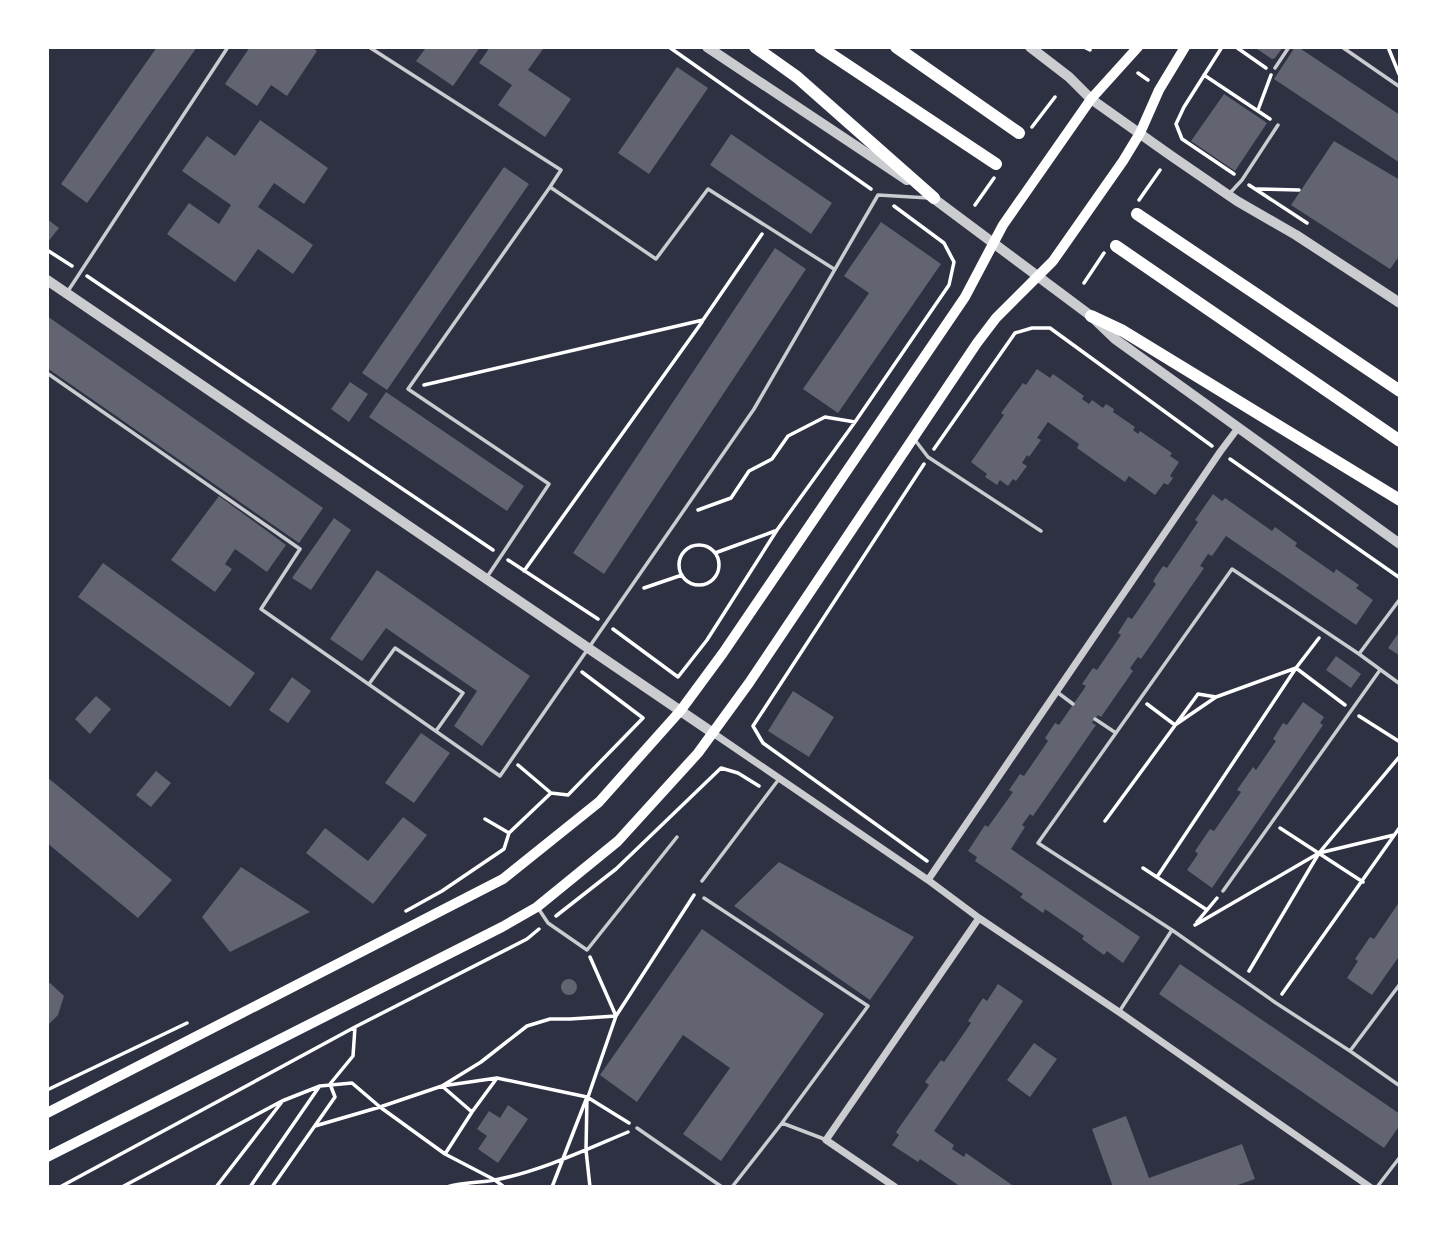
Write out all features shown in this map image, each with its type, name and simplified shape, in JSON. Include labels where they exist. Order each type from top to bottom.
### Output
[{"type":"highway","points":[[755,47],[797,77],[934,198]]},
{"type":"highway","points":[[820,47],[997,168]]},
{"type":"highway","points":[[896,47],[1025,131]]},
{"type":"highway","points":[[1138,214],[1400,391]]},
{"type":"highway","points":[[1116,246],[1400,441]]},
{"type":"highway","points":[[1091,316],[1122,331],[1400,500]]},
{"type":"main road","points":[[47,1113],[503,879],[599,802],[681,710],[735,635],[965,297],[1003,225],[1091,99],[1138,47]]},
{"type":"main road","points":[[47,1157],[502,927],[537,906],[618,841],[692,762],[749,683],[977,343],[996,318],[1053,261],[1123,162],[1140,133],[1159,90],[1185,47]]},
{"type":"street","points":[[707,47],[934,198],[1071,300],[1115,338],[1400,544]]},
{"type":"street","points":[[1030,47],[1069,77],[1091,99],[1229,195],[1399,302]]},
{"type":"street","points":[[47,280],[681,710],[1370,1187]]},
{"type":"street","points":[[928,880],[1238,428]]},
{"type":"street","points":[[895,1187],[826,1140],[979,918]]},
{"type":"lane","points":[[67,293],[228,47]]},
{"type":"lane","points":[[369,47],[561,170],[408,389],[549,484],[485,578]]},
{"type":"lane","points":[[1275,68],[1289,47]]},
{"type":"lane","points":[[1342,47],[1400,87]]},
{"type":"lane","points":[[1229,195],[1278,125]]},
{"type":"lane","points":[[550,187],[656,259],[708,189],[834,269]]},
{"type":"lane","points":[[47,373],[300,549],[261,608],[500,776],[754,409],[878,195],[934,198]]},
{"type":"lane","points":[[914,438],[928,457],[1041,531]]},
{"type":"lane","points":[[1400,684],[1325,630],[1232,569],[1038,843],[1172,930],[1400,1086]]},
{"type":"lane","points":[[1359,654],[1400,599]]},
{"type":"lane","points":[[369,684],[395,649],[463,693],[436,731]]},
{"type":"lane","points":[[1223,891],[1380,670]]},
{"type":"lane","points":[[1057,692],[1073,704]]},
{"type":"lane","points":[[1095,719],[1116,733]]},
{"type":"lane","points":[[702,881],[779,779]]},
{"type":"lane","points":[[537,906],[548,923],[587,950],[677,837]]},
{"type":"lane","points":[[704,898],[868,1006],[732,1187]]},
{"type":"lane","points":[[1119,1012],[1172,930]]},
{"type":"lane","points":[[1350,1051],[1400,984]]},
{"type":"lane","points":[[782,1123],[826,1140]]},
{"type":"lane","points":[[637,1128],[722,1187]]},
{"type":"lane","points":[[1377,1187],[1400,1157]]},
{"type":"path","points":[[47,250],[605,624],[678,677],[707,640],[777,530],[949,285],[954,262],[944,243],[669,47]]},
{"type":"path","points":[[1084,47],[1090,50]]},
{"type":"path","points":[[1222,47],[1175,124],[1182,139],[1311,226]]},
{"type":"path","points":[[1236,47],[1272,72],[1258,110]]},
{"type":"path","points":[[1388,47],[1400,76]]},
{"type":"path","points":[[1138,73],[1149,81]]},
{"type":"path","points":[[1205,75],[1278,125]]},
{"type":"path","points":[[1025,131],[1055,97]]},
{"type":"path","points":[[975,205],[997,168]]},
{"type":"path","points":[[1255,189],[1299,190]]},
{"type":"path","points":[[524,571],[767,226]]},
{"type":"path","points":[[1084,283],[1096,265]]},
{"type":"path","points":[[408,389],[703,320]]},
{"type":"path","points":[[937,867],[762,743],[752,726],[928,457],[1015,333],[1032,328],[1050,328]]},
{"type":"path","points":[[679,518],[731,498],[749,471],[772,459],[788,436],[825,417],[855,422]]},
{"type":"path","points":[[715,553],[777,530]]},
{"type":"path","points":[[704,546],[715,553],[719,565],[710,581],[691,583],[682,575],[679,562],[681,555],[691,547],[704,546]]},
{"type":"path","points":[[1157,877],[1296,668],[1325,630]]},
{"type":"path","points":[[512,759],[551,793],[568,794],[643,718],[575,667]]},
{"type":"path","points":[[1175,725],[1216,697],[1296,668]]},
{"type":"path","points":[[1105,821],[1198,694],[1216,697]]},
{"type":"path","points":[[1140,698],[1175,725]]},
{"type":"path","points":[[1244,981],[1319,853],[1400,756]]},
{"type":"path","points":[[406,911],[442,891],[504,849],[509,833],[551,793]]},
{"type":"path","points":[[485,819],[509,833]]},
{"type":"path","points":[[1272,822],[1363,882]]},
{"type":"path","points":[[1276,1003],[1400,827]]},
{"type":"path","points":[[1195,925],[1319,853],[1394,835]]},
{"type":"path","points":[[1143,868],[1207,910]]},
{"type":"path","points":[[552,1187],[616,1016],[702,881]]},
{"type":"path","points":[[1185,940],[1223,891]]},
{"type":"path","points":[[587,950],[616,1016]]},
{"type":"path","points":[[442,1086],[481,1062],[527,1026],[550,1018],[616,1016]]},
{"type":"path","points":[[47,1090],[198,1018]]},
{"type":"path","points":[[330,1084],[353,1056],[355,1027]]},
{"type":"path","points":[[445,1154],[497,1078]]},
{"type":"path","points":[[315,1126],[442,1086],[497,1078],[587,1097],[637,1128]]},
{"type":"path","points":[[122,1187],[282,1101],[320,1086],[352,1083],[445,1154],[504,1187]]},
{"type":"path","points":[[272,1187],[335,1097],[330,1084]]},
{"type":"path","points":[[250,1187],[320,1086]]},
{"type":"path","points":[[442,1086],[472,1112]]},
{"type":"path","points":[[587,1097],[586,1150],[590,1187]]},
{"type":"path","points":[[216,1187],[282,1101]]},
{"type":"path","points":[[447,1187],[495,1180],[562,1160],[637,1128]]},
{"type":"building","points":[[157,47],[197,47],[87,203],[61,184]]},
{"type":"building","points":[[250,47],[311,47],[317,51],[287,96],[271,85],[257,106],[225,84]]},
{"type":"building","points":[[422,47],[480,47],[453,86],[416,61],[425,49]]},
{"type":"building","points":[[490,47],[543,49],[528,70],[571,99],[545,137],[498,105],[512,85],[479,63]]},
{"type":"building","points":[[1254,47],[1283,47],[1272,59]]},
{"type":"building","points":[[1295,47],[1400,115],[1400,163],[1274,79]]},
{"type":"building","points":[[677,67],[708,88],[649,174],[618,153]]},
{"type":"building","points":[[1224,94],[1267,123],[1235,171],[1191,141]]},
{"type":"building","points":[[260,120],[328,168],[304,204],[274,183],[258,207],[313,245],[293,274],[258,249],[235,282],[167,234],[189,203],[219,224],[231,205],[182,171],[207,136],[235,156]]},
{"type":"building","points":[[731,134],[832,203],[811,234],[710,165]]},
{"type":"building","points":[[1334,141],[1400,180],[1400,255],[1390,269],[1291,205]]},
{"type":"building","points":[[504,167],[529,184],[387,390],[362,373]]},
{"type":"building","points":[[47,219],[59,228],[47,243]]},
{"type":"building","points":[[881,222],[941,264],[838,413],[803,389],[869,293],[844,276]]},
{"type":"building","points":[[775,248],[806,269],[604,574],[573,553]]},
{"type":"building","points":[[47,316],[323,508],[299,543],[47,368]]},
{"type":"building","points":[[1037,369],[1050,378],[1053,374],[1084,396],[1082,399],[1089,404],[1092,400],[1103,408],[1106,404],[1135,427],[1133,430],[1138,434],[1140,431],[1172,453],[1170,456],[1179,462],[1168,485],[1164,483],[1155,495],[1129,476],[1125,482],[1077,448],[1079,444],[1048,422],[1037,438],[1041,440],[1022,463],[1027,466],[1016,481],[1013,479],[1008,486],[1000,480],[997,485],[985,477],[987,474],[971,462],[1004,415],[1001,413]]},
{"type":"building","points":[[350,382],[368,394],[349,422],[331,409]]},
{"type":"building","points":[[386,392],[524,486],[507,511],[369,417]]},
{"type":"building","points":[[1213,494],[1222,501],[1225,498],[1272,531],[1275,527],[1297,543],[1295,546],[1334,573],[1336,569],[1359,585],[1356,588],[1373,600],[1356,625],[1226,536],[1212,556],[1208,554],[1200,566],[1204,568],[1141,659],[1138,657],[1130,668],[1133,671],[1101,717],[1098,715],[1092,723],[1096,725],[1033,816],[1030,814],[1022,825],[1025,827],[1011,849],[1140,937],[1123,963],[1107,951],[1104,955],[1082,939],[1084,936],[1045,909],[1043,913],[1020,897],[1023,894],[975,861],[977,857],[968,851],[985,825],[988,827],[1013,792],[1009,790],[1020,774],[1024,776],[1048,741],[1045,738],[1055,723],[1059,725],[1086,686],[1082,684],[1093,668],[1097,670],[1121,635],[1118,633],[1128,617],[1132,619],[1156,584],[1153,581],[1163,566],[1167,568]]},
{"type":"building","points":[[219,496],[286,545],[267,572],[235,549],[225,564],[232,569],[215,592],[171,560]]},
{"type":"building","points":[[334,518],[351,530],[311,590],[292,578]]},
{"type":"building","points":[[103,563],[255,673],[230,707],[78,597]]},
{"type":"building","points":[[377,570],[530,676],[482,746],[454,726],[477,691],[386,628],[362,661],[330,639]]},
{"type":"building","points":[[1400,631],[1400,656],[1388,648]]},
{"type":"building","points":[[1336,656],[1361,674],[1351,688],[1326,670]]},
{"type":"building","points":[[292,677],[311,691],[288,723],[269,710]]},
{"type":"building","points":[[793,691],[834,717],[809,757],[768,731]]},
{"type":"building","points":[[96,696],[111,709],[90,734],[75,719]]},
{"type":"building","points":[[1303,702],[1324,717],[1320,723],[1323,725],[1212,888],[1187,870],[1198,854],[1195,851],[1210,829],[1214,831],[1241,792],[1237,790],[1253,767],[1256,770],[1276,741],[1273,739],[1283,723],[1287,725]]},
{"type":"building","points":[[421,733],[450,753],[414,803],[385,783]]},
{"type":"building","points":[[156,771],[171,783],[151,807],[136,795]]},
{"type":"building","points":[[47,777],[172,880],[138,918],[47,843]]},
{"type":"building","points":[[403,817],[427,835],[373,904],[306,853],[325,828],[368,861]]},
{"type":"building","points":[[779,862],[914,937],[870,1000],[734,906]]},
{"type":"building","points":[[241,867],[310,912],[230,952],[202,917]]},
{"type":"building","points":[[1400,901],[1400,955],[1372,995],[1347,978],[1358,961],[1355,959],[1370,937],[1374,939]]},
{"type":"building","points":[[702,929],[824,1014],[721,1161],[683,1134],[730,1068],[683,1035],[637,1102],[600,1075]]},
{"type":"building","points":[[1180,964],[1400,1114],[1400,1125],[1384,1148],[1159,994]]},
{"type":"building","points":[[566,979],[572,979],[577,987],[575,993],[566,995],[561,990],[561,984]]},
{"type":"building","points":[[50,983],[64,996],[58,1015],[47,1026],[47,984]]},
{"type":"building","points":[[998,984],[1023,1001],[934,1131],[954,1145],[952,1149],[964,1157],[966,1153],[1012,1185],[961,1187],[920,1159],[918,1162],[892,1145],[899,1135],[896,1132],[929,1085],[925,1082],[941,1060],[944,1062],[971,1023],[968,1021],[983,998],[987,1001]]},
{"type":"building","points":[[1034,1043],[1057,1059],[1030,1097],[1007,1080]]},
{"type":"building","points":[[508,1105],[528,1119],[498,1163],[478,1149],[487,1136],[477,1129],[489,1111],[500,1118]]},
{"type":"building","points":[[1126,1116],[1149,1178],[1242,1144],[1255,1179],[1232,1187],[1113,1187],[1092,1129]]}]
